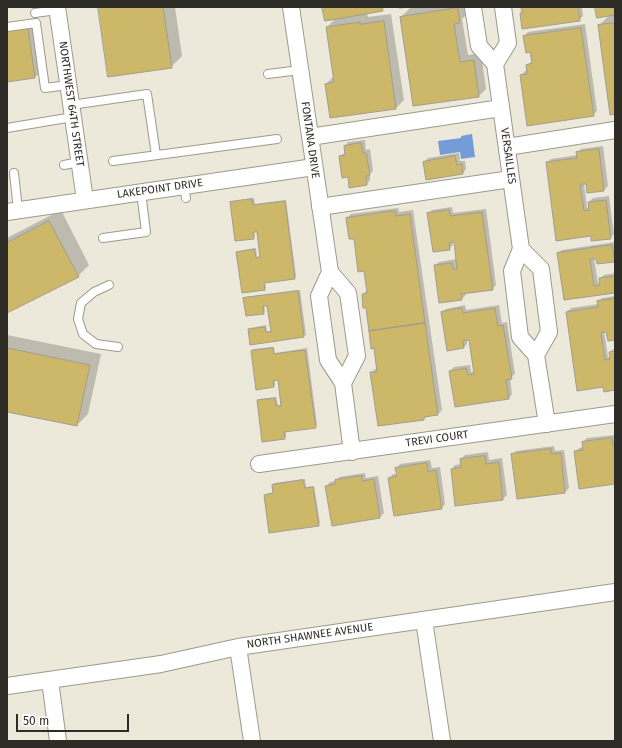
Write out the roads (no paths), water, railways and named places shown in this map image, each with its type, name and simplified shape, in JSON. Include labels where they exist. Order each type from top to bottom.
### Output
[{"type":"street","name":"FONTANA DRIVE","points":[[291,7],[330,272]]},
{"type":"street","points":[[473,7],[479,46],[496,64],[508,43],[503,7]]},
{"type":"street","name":"NORTHWEST 64TH STREET","points":[[57,8],[72,111],[71,164],[85,200]]},
{"type":"street","name":"VERSAILLES","points":[[496,64],[522,249]]},
{"type":"street","points":[[310,137],[502,108]]},
{"type":"street","points":[[507,147],[615,130]]},
{"type":"street","name":"LAKEPOINT DRIVE","points":[[13,211],[141,192],[185,192],[314,167]]},
{"type":"street","points":[[320,207],[511,179]]},
{"type":"street","points":[[536,355],[549,332],[541,268],[522,249],[512,271],[520,337],[536,355],[547,424]]},
{"type":"street","points":[[343,383],[357,356],[348,293],[330,272],[319,296],[328,360],[343,383],[352,452]]},
{"type":"street","name":"TREVI COURT","points":[[259,464],[615,414]]},
{"type":"street","name":"NORTH SHAWNEE AVENUE","points":[[7,686],[162,664],[238,647],[615,592]]},
{"type":"street","points":[[424,620],[442,741]]},
{"type":"street","points":[[238,647],[252,741]]},
{"type":"street","points":[[50,680],[58,741]]},
{"type":"lane","points":[[35,13],[57,8]]},
{"type":"lane","points":[[7,27],[36,23],[45,88],[68,85]]},
{"type":"lane","points":[[268,74],[300,70]]},
{"type":"lane","points":[[7,128],[72,111],[148,94],[156,155]]},
{"type":"lane","points":[[113,161],[277,139]]},
{"type":"lane","points":[[13,211],[14,173]]},
{"type":"lane","points":[[103,238],[146,232],[141,192]]},
{"type":"lane","points":[[109,285],[94,292],[81,303],[78,319],[83,334],[96,344],[118,347]]},
{"type":"water","points":[[472,134],[475,157],[461,159],[460,152],[440,155],[438,141],[461,138],[461,136]]}]
